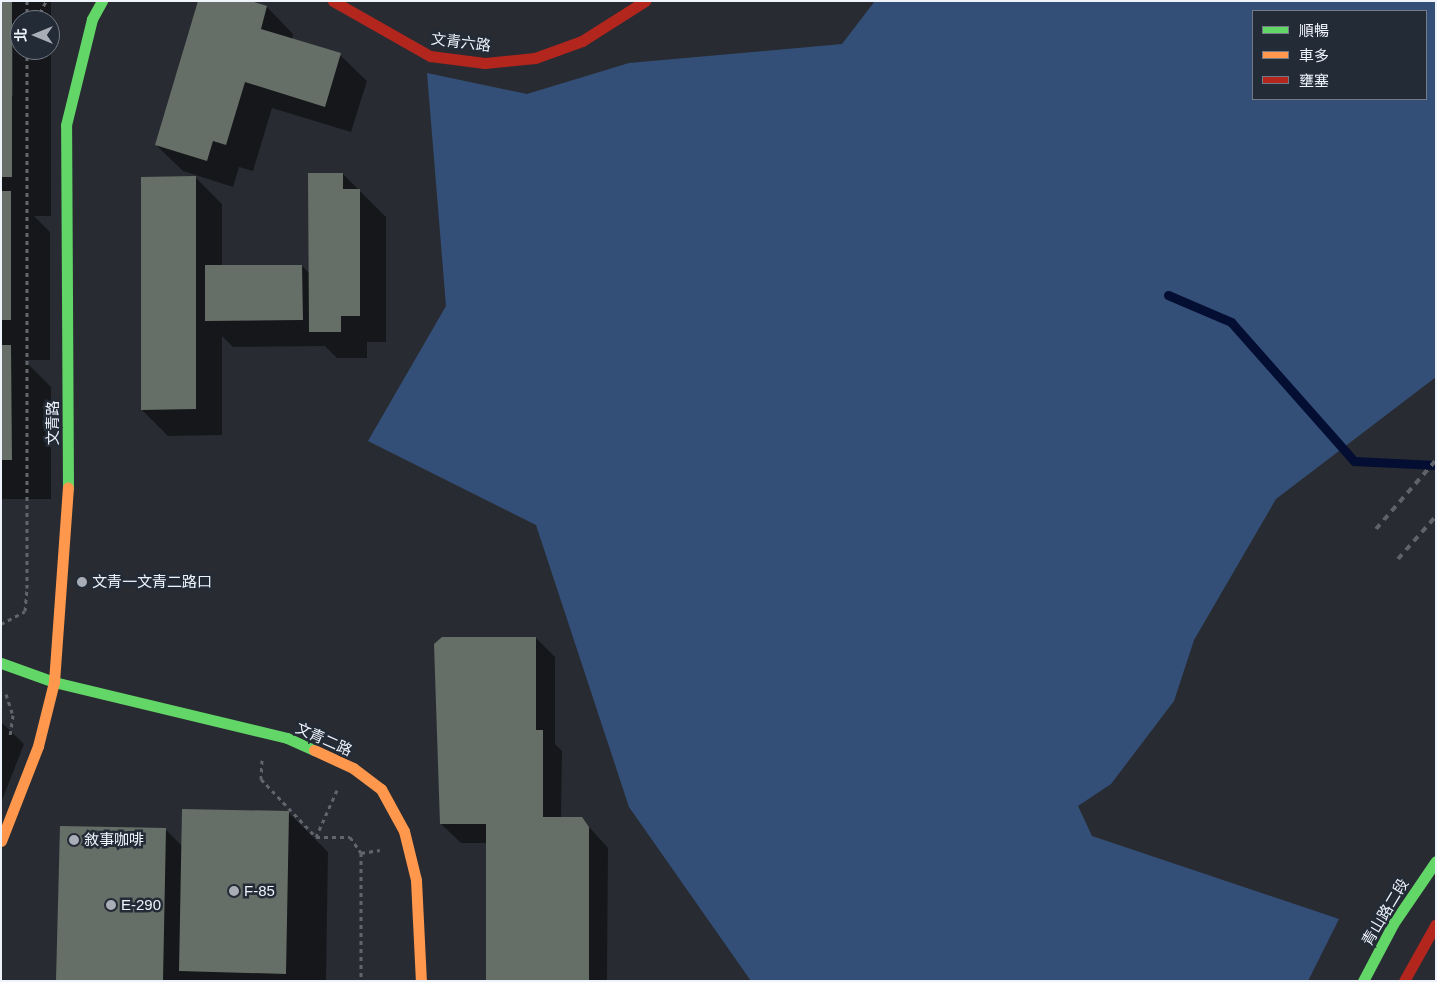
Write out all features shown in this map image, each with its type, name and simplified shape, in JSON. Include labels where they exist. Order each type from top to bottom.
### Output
[{"type":"street","name":"文青路","points":[[1,841],[38,746],[54,682],[68,471],[66,124],[92,19],[102,1]]},
{"type":"street","name":"文青六路","points":[[333,1],[430,56],[485,63],[535,58],[582,41],[645,1]]},
{"type":"street","name":"文青二路","points":[[1,663],[54,682],[287,738],[353,768],[381,789],[404,831],[416,880],[421,981]]},
{"type":"street","name":"青山路二段","points":[[1363,981],[1393,924],[1436,861]]},
{"type":"street","points":[[1404,981],[1436,924]]},
{"type":"path","points":[[1,624],[25,611],[27,588],[27,60]]},
{"type":"path","points":[[1,686],[13,714],[7,743]]},
{"type":"path","points":[[262,755],[261,779],[316,837],[350,837],[361,853],[361,981]]},
{"type":"path","points":[[316,837],[340,781]]},
{"type":"path","points":[[361,853],[387,849]]},
{"type":"shaded area","points":[[875,1],[1436,1],[1436,377],[1276,499],[1194,640],[1174,701],[1111,784],[1078,806],[1092,836],[1339,919],[1308,981],[751,981],[629,807],[536,525],[368,441],[446,306],[427,73],[527,94],[629,63],[842,44]]},
{"type":"building","points":[[1,1],[12,1],[12,10],[10,10],[10,60],[12,60],[12,177],[1,177]]},
{"type":"building","points":[[198,1],[251,1],[267,6],[261,29],[341,53],[325,107],[245,82],[226,145],[213,141],[207,161],[155,145]]},
{"type":"building","points":[[308,173],[343,173],[343,189],[360,189],[360,316],[341,316],[341,332],[309,332]]},
{"type":"building","points":[[196,176],[196,409],[141,410],[141,177]]},
{"type":"building","points":[[1,191],[11,191],[11,320],[1,320]]},
{"type":"building","points":[[205,265],[302,265],[303,320],[205,321]]},
{"type":"building","points":[[1,345],[11,345],[12,460],[1,460]]},
{"type":"building","points":[[442,637],[536,637],[536,730],[543,730],[543,817],[582,817],[589,827],[589,981],[486,981],[486,824],[440,824],[434,644]]},
{"type":"building","name":"F-85","points":[[182,809],[289,811],[286,974],[179,971]]},
{"type":"building","name":"E-290","points":[[60,826],[166,828],[163,981],[56,981]]},
{"type":"waterway","points":[[1168,295],[1231,322],[1354,461],[1436,465]]},
{"type":"railway","points":[[1376,529],[1436,460]]},
{"type":"railway","points":[[1398,559],[1436,516]]},
{"type":"traffic: fast","points":[[68,488],[66,125],[92,19],[102,1]]},
{"type":"traffic: fast","points":[[1,663],[54,682],[287,738],[314,750]]},
{"type":"traffic: fast","points":[[1363,981],[1393,924],[1436,861]]},
{"type":"traffic: slow","points":[[1,841],[38,746],[54,682],[68,488]]},
{"type":"traffic: slow","points":[[314,750],[353,768],[381,789],[404,831],[416,880],[421,981]]},
{"type":"traffic: jam","points":[[333,1],[430,56],[485,63],[535,58],[582,41],[645,1]]},
{"type":"traffic: jam","points":[[1404,981],[1436,924]]},
{"type":"place","name":"文青一文青二路口","points":[[82,582]]},
{"type":"place","name":"敘事咖啡","points":[[74,840]]},
{"type":"place","name":"F-85","points":[[234,891]]},
{"type":"place","name":"E-290","points":[[111,905]]}]
